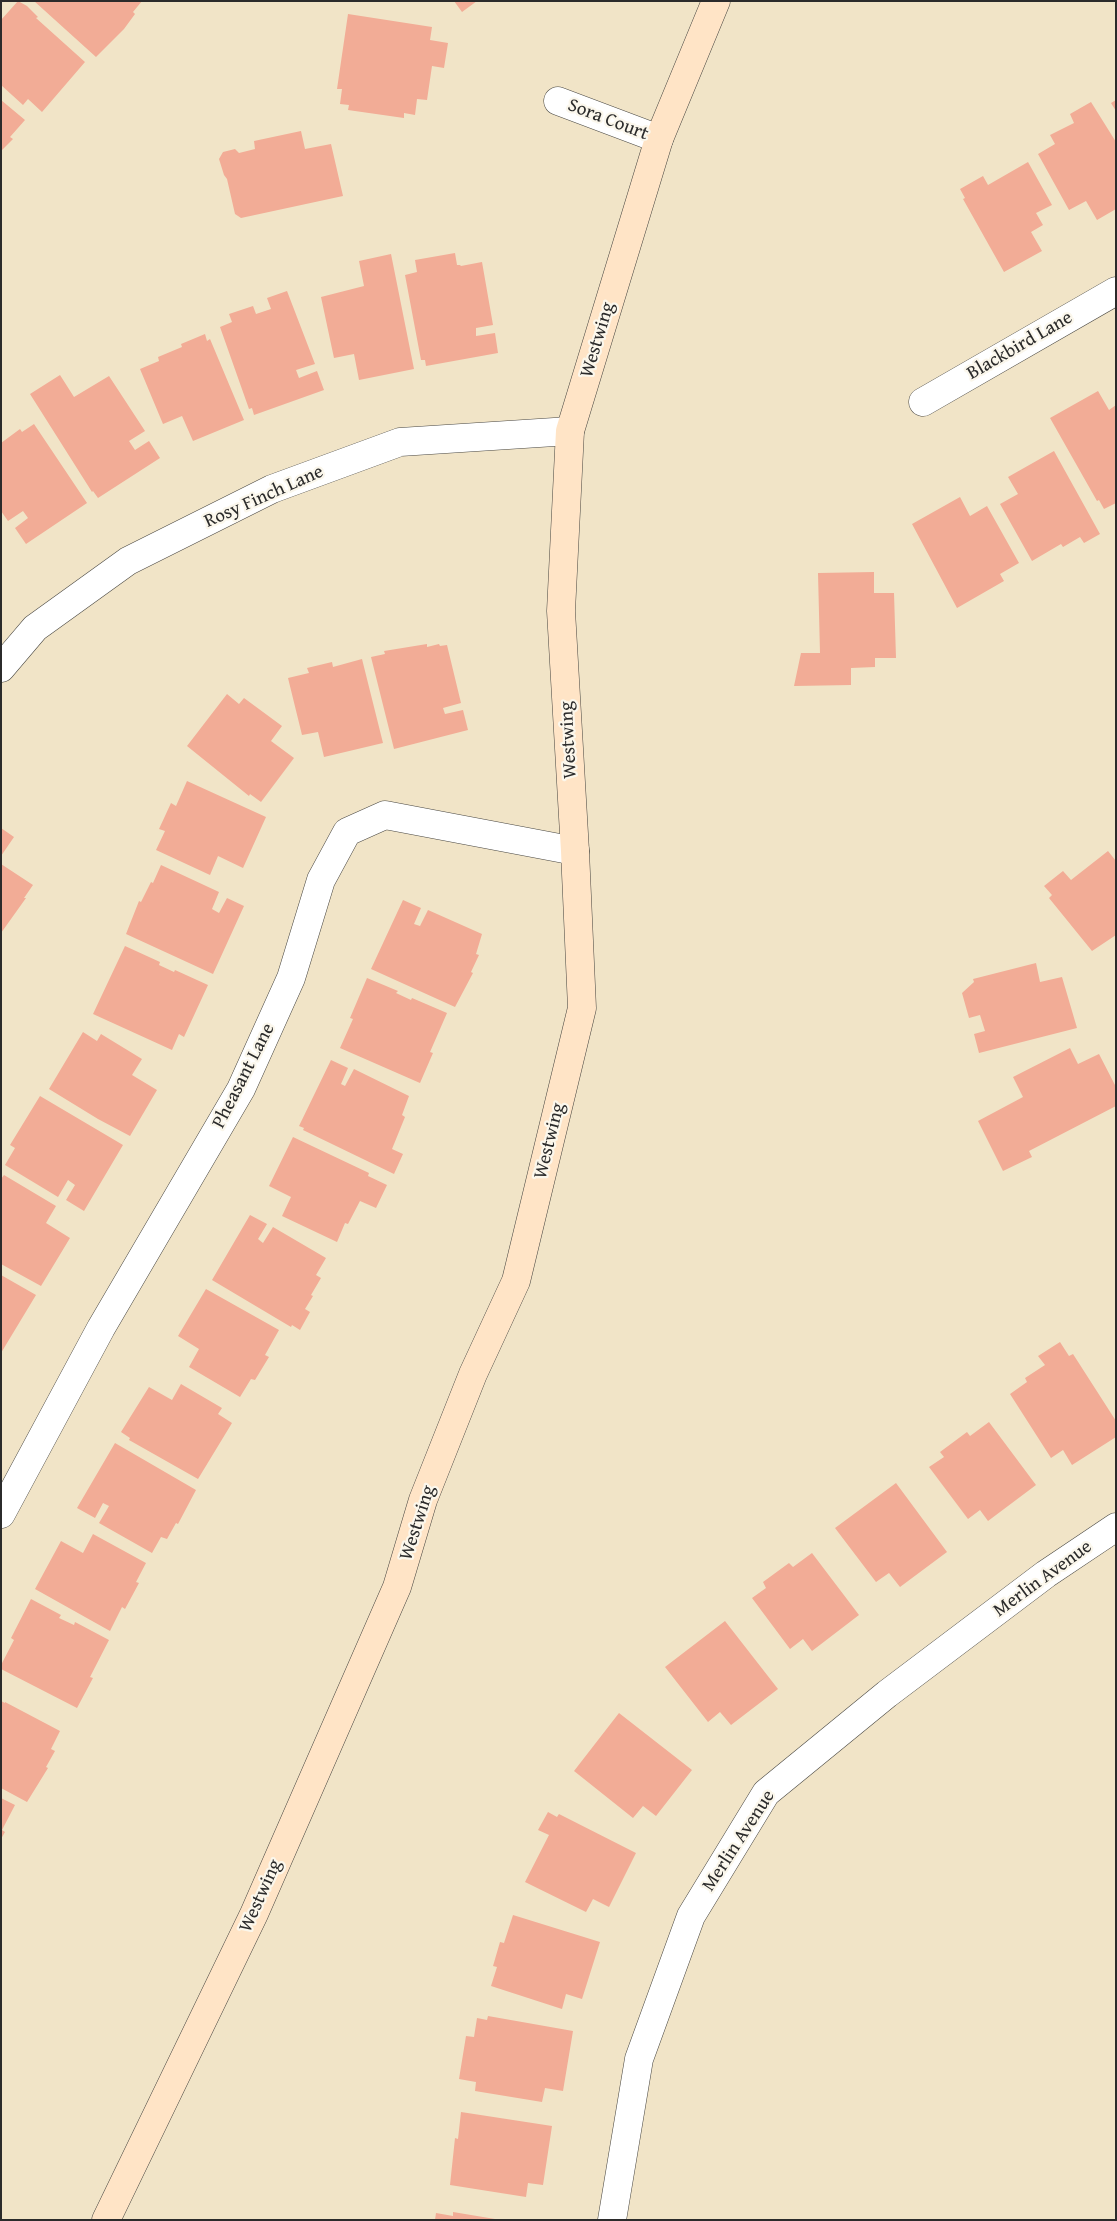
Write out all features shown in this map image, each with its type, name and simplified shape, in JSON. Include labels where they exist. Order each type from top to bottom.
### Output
[{"type":"street","name":"Westwing","points":[[106,2220],[254,1914],[397,1587],[427,1491],[474,1374],[516,1281],[582,1008],[576,851],[561,611],[570,431],[659,139],[716,1]]},
{"type":"street","name":"Sora Court","points":[[558,101],[659,139]]},
{"type":"street","name":"Blackbird Lane","points":[[923,402],[1116,291]]},
{"type":"street","name":"Rosy Finch Lane","points":[[1,668],[34,628],[128,561],[272,489],[400,442],[570,431]]},
{"type":"street","name":"Pheasant Lane","points":[[1,1514],[101,1328],[241,1089],[291,978],[321,880],[347,832],[385,815],[576,851]]},
{"type":"street","name":"Merlin Avenue","points":[[612,2220],[639,2059],[691,1916],[766,1793],[895,1688],[1046,1574],[1116,1527]]},
{"type":"building","points":[[18,1],[27,6],[38,17],[36,18],[85,62],[42,112],[28,99],[23,105],[1,85],[1,20]]},
{"type":"building","points":[[34,1],[142,1],[133,12],[135,14],[124,29],[96,57]]},
{"type":"building","points":[[454,1],[477,1],[462,12]]},
{"type":"building","points":[[348,14],[432,27],[430,40],[448,43],[444,68],[432,66],[427,100],[417,99],[415,115],[404,113],[404,118],[348,110],[349,105],[340,104],[342,89],[337,89]]},
{"type":"building","points":[[1,100],[25,120],[10,137],[13,139],[1,151]]},
{"type":"building","points":[[1116,100],[1116,111],[1111,103]]},
{"type":"building","points":[[1091,102],[1116,142],[1116,209],[1097,220],[1086,201],[1069,210],[1038,154],[1055,144],[1050,135],[1074,123],[1070,114]]},
{"type":"building","points":[[301,131],[305,149],[331,144],[343,196],[241,218],[235,214],[227,179],[219,159],[223,152],[235,149],[239,153],[255,149],[254,141]]},
{"type":"building","points":[[1028,162],[1052,205],[1036,213],[1043,225],[1031,232],[1042,251],[1004,272],[963,199],[965,198],[960,189],[983,176],[988,185]]},
{"type":"building","points":[[455,253],[457,265],[482,262],[493,325],[476,328],[476,336],[495,333],[498,353],[426,366],[425,360],[421,360],[405,275],[417,272],[415,260]]},
{"type":"building","points":[[391,254],[414,369],[359,380],[354,354],[334,358],[321,297],[364,286],[359,261]]},
{"type":"building","points":[[287,291],[315,364],[296,370],[299,378],[317,371],[324,390],[254,415],[252,408],[249,409],[220,327],[232,322],[229,314],[253,306],[256,314],[271,309],[267,298]]},
{"type":"building","points":[[205,334],[207,341],[210,339],[244,420],[193,441],[182,416],[163,424],[140,369],[159,361],[158,357],[182,347],[181,344]]},
{"type":"building","points":[[60,375],[74,397],[109,376],[145,431],[129,441],[135,450],[149,441],[160,458],[98,498],[92,492],[30,394]]},
{"type":"building","points":[[1098,391],[1109,410],[1116,405],[1116,503],[1104,509],[1099,500],[1097,501],[1050,418]]},
{"type":"building","points":[[34,424],[87,503],[26,544],[15,528],[28,518],[23,511],[8,521],[1,511],[1,443],[20,429],[22,432]]},
{"type":"building","points":[[1054,451],[1100,534],[1084,543],[1080,537],[1063,547],[1061,544],[1032,561],[1000,504],[1018,494],[1008,477]]},
{"type":"building","points":[[960,497],[970,516],[987,506],[1019,563],[1000,574],[1004,581],[957,608],[912,524]]},
{"type":"building","points":[[874,572],[874,593],[894,593],[896,658],[875,658],[875,667],[851,668],[851,685],[794,686],[801,653],[820,653],[818,573]]},
{"type":"building","points":[[427,644],[427,647],[439,644],[440,646],[447,645],[461,703],[443,708],[445,714],[463,710],[468,730],[394,749],[371,657],[385,654],[384,651]]},
{"type":"building","points":[[362,659],[383,743],[324,757],[318,732],[302,735],[288,678],[309,673],[307,668],[332,662],[333,667]]},
{"type":"building","points":[[227,694],[239,704],[244,698],[282,726],[271,741],[294,758],[261,802],[250,794],[249,796],[187,746]]},
{"type":"building","points":[[187,781],[266,817],[243,868],[218,856],[210,875],[156,850],[165,831],[159,829],[171,803],[176,806]]},
{"type":"building","points":[[1,828],[14,837],[1,856]]},
{"type":"building","points":[[1108,851],[1116,861],[1116,935],[1092,951],[1049,898],[1052,895],[1044,886],[1063,871],[1071,880]]},
{"type":"building","points":[[1,864],[33,885],[1,933]]},
{"type":"building","points":[[161,865],[219,892],[212,909],[219,913],[227,898],[244,906],[213,974],[126,934],[139,901],[141,902],[151,882],[153,883]]},
{"type":"building","points":[[403,900],[421,908],[414,924],[420,926],[428,910],[482,934],[476,954],[479,955],[471,972],[473,973],[455,1007],[371,969]]},
{"type":"building","points":[[125,946],[160,962],[159,965],[208,985],[184,1037],[179,1034],[172,1050],[93,1014]]},
{"type":"building","points":[[1036,963],[1040,982],[1062,977],[1077,1028],[979,1053],[974,1034],[985,1031],[980,1015],[969,1018],[962,993],[974,982],[973,979]]},
{"type":"building","points":[[367,978],[398,991],[396,993],[411,1000],[412,998],[447,1013],[430,1052],[433,1053],[420,1083],[340,1048],[353,1019],[350,1018]]},
{"type":"building","points":[[83,1032],[97,1041],[101,1034],[142,1059],[132,1075],[157,1090],[130,1136],[49,1089]]},
{"type":"building","points":[[1070,1048],[1078,1064],[1099,1054],[1116,1087],[1116,1106],[1029,1151],[1032,1157],[1003,1171],[978,1121],[1023,1097],[1013,1077]]},
{"type":"building","points":[[331,1060],[348,1068],[341,1084],[345,1086],[354,1069],[409,1096],[402,1115],[405,1117],[392,1149],[403,1154],[394,1174],[303,1130],[304,1128],[299,1126]]},
{"type":"building","points":[[40,1096],[123,1145],[84,1211],[66,1200],[75,1185],[68,1180],[58,1197],[5,1165],[15,1148],[10,1145]]},
{"type":"building","points":[[293,1137],[369,1173],[368,1176],[387,1185],[376,1208],[360,1201],[348,1224],[345,1223],[337,1242],[282,1216],[291,1197],[269,1186]]},
{"type":"building","points":[[4,1175],[56,1206],[46,1223],[70,1238],[41,1286],[1,1264],[1,1179]]},
{"type":"building","points":[[250,1215],[267,1224],[258,1239],[263,1243],[273,1227],[326,1258],[316,1275],[321,1278],[305,1309],[310,1312],[300,1330],[292,1325],[291,1327],[212,1280]]},
{"type":"building","points":[[1,1275],[36,1295],[1,1353]]},
{"type":"building","points":[[206,1289],[279,1330],[265,1355],[269,1357],[255,1380],[251,1379],[240,1397],[189,1367],[199,1349],[178,1336]]},
{"type":"building","points":[[1060,1342],[1069,1356],[1073,1354],[1116,1421],[1116,1437],[1072,1465],[1063,1450],[1051,1458],[1010,1394],[1027,1382],[1025,1378],[1045,1365],[1038,1356]]},
{"type":"building","points":[[181,1384],[222,1408],[218,1414],[232,1423],[198,1479],[129,1440],[130,1438],[121,1432],[149,1387],[172,1400]]},
{"type":"building","points":[[989,1422],[1036,1485],[988,1521],[980,1510],[968,1519],[929,1467],[944,1457],[940,1452],[967,1432],[970,1436]]},
{"type":"building","points":[[115,1443],[196,1490],[178,1524],[176,1523],[167,1539],[161,1537],[152,1553],[99,1523],[109,1506],[103,1503],[95,1518],[77,1508]]},
{"type":"building","points":[[896,1483],[947,1552],[900,1587],[889,1573],[876,1582],[835,1528]]},
{"type":"building","points":[[93,1534],[146,1563],[136,1582],[139,1583],[125,1609],[122,1607],[110,1631],[35,1589],[61,1541],[83,1553]]},
{"type":"building","points":[[812,1553],[859,1615],[812,1651],[803,1639],[790,1649],[752,1598],[766,1588],[763,1582],[789,1563],[793,1567]]},
{"type":"building","points":[[31,1599],[61,1615],[59,1618],[74,1625],[75,1622],[109,1640],[90,1677],[93,1678],[77,1708],[1,1669],[1,1665],[14,1640],[11,1638]]},
{"type":"building","points":[[725,1621],[778,1689],[731,1725],[720,1712],[708,1722],[665,1667]]},
{"type":"building","points":[[1,1701],[60,1731],[51,1749],[55,1751],[46,1767],[48,1768],[27,1802],[1,1788]]},
{"type":"building","points":[[619,1713],[692,1770],[656,1816],[643,1806],[633,1818],[574,1771]]},
{"type":"building","points":[[1,1798],[15,1805],[2,1830],[5,1832],[1,1839]]},
{"type":"building","points":[[548,1812],[557,1817],[559,1814],[636,1853],[609,1907],[593,1899],[586,1912],[525,1882],[549,1835],[538,1830]]},
{"type":"building","points":[[513,1915],[600,1942],[582,1999],[566,1994],[562,2009],[491,1986],[497,1967],[493,1966],[500,1942],[504,1943]]},
{"type":"building","points":[[488,2016],[573,2031],[563,2091],[545,2088],[542,2102],[475,2091],[476,2082],[459,2079],[466,2036],[474,2037],[477,2018],[487,2020]]},
{"type":"building","points":[[461,2112],[552,2126],[543,2185],[528,2183],[526,2197],[450,2185],[455,2138],[458,2139]]},
{"type":"building","points":[[453,2212],[495,2220],[435,2220],[436,2213],[453,2216]]}]
